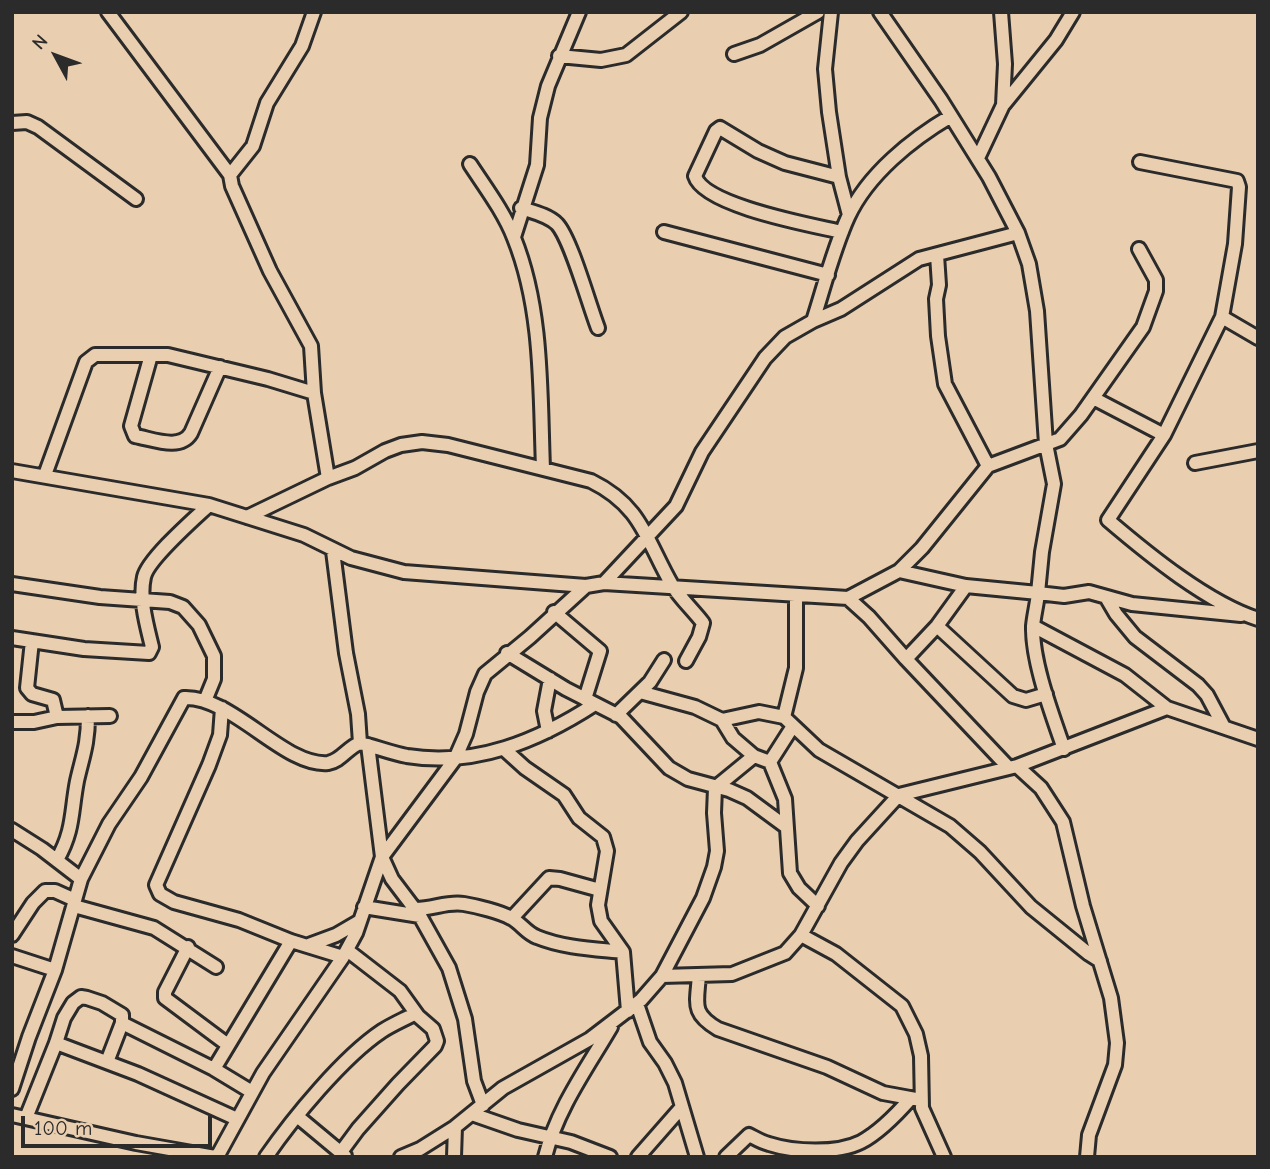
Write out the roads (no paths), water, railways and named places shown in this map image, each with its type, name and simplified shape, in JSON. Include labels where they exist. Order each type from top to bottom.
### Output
[{"type":"street","points":[[108,12],[230,174],[270,271],[312,346],[314,393],[328,478]]},
{"type":"street","points":[[230,174],[253,146],[267,103],[302,46],[314,12]]},
{"type":"street","points":[[514,237],[537,165],[540,118],[548,86],[579,12]]},
{"type":"street","points":[[559,56],[601,60],[626,55],[681,12]]},
{"type":"street","points":[[734,54],[760,45],[818,12]]},
{"type":"street","points":[[831,12],[825,69],[832,142],[849,215]]},
{"type":"street","points":[[880,12],[978,158],[1018,233],[1029,264],[1037,311],[1046,444],[1054,484],[1033,626],[1046,694],[1063,749]]},
{"type":"street","points":[[1001,12],[1005,64],[1003,105]]},
{"type":"street","points":[[978,158],[1003,105],[1056,40],[1073,12]]},
{"type":"street","points":[[813,321],[849,215],[888,164],[924,132],[951,116]]},
{"type":"street","points":[[12,123],[27,122],[38,127],[136,199]]},
{"type":"street","points":[[839,177],[785,163],[758,151],[720,128],[716,131],[695,176],[707,191],[742,208],[842,232]]},
{"type":"street","points":[[1140,162],[1237,181],[1240,187],[1235,244],[1222,317],[1164,435],[1108,520],[1177,573],[1241,615]]},
{"type":"street","points":[[470,164],[514,237],[529,288],[538,345],[543,468]]},
{"type":"street","points":[[522,208],[545,216],[557,224],[565,238],[598,328]]},
{"type":"street","points":[[664,232],[828,275]]},
{"type":"street","points":[[604,583],[676,506],[702,452],[765,358],[785,337],[841,309],[919,259],[1018,233]]},
{"type":"street","points":[[12,471],[209,505],[304,535],[351,558],[404,572],[586,586],[604,583],[848,598],[899,571],[922,548],[988,466],[1060,439],[1095,399],[1143,327],[1156,291],[1156,280],[1139,249]]},
{"type":"street","points":[[937,255],[937,336],[945,384],[988,466]]},
{"type":"street","points":[[1222,317],[1258,338]]},
{"type":"street","points":[[45,475],[88,359],[95,355],[167,355],[314,393]]},
{"type":"street","points":[[151,355],[131,426],[135,436],[177,444],[187,440],[220,367]]},
{"type":"street","points":[[1095,399],[1164,435]]},
{"type":"street","points":[[247,517],[355,468],[385,451],[422,442],[448,445],[591,481],[623,501],[648,538],[673,587],[703,623],[686,661]]},
{"type":"street","points":[[1195,463],[1258,452]]},
{"type":"street","points":[[12,638],[84,649],[149,653],[152,648],[143,600],[143,579],[147,567],[209,505]]},
{"type":"street","points":[[334,551],[346,653],[382,858],[392,879],[418,912],[449,968],[465,1019],[474,1081],[483,1105]]},
{"type":"street","points":[[899,571],[966,586],[1064,596],[1089,592],[1132,604],[1258,619]]},
{"type":"street","points":[[12,584],[100,597],[177,604],[199,625],[215,663],[214,679],[205,701]]},
{"type":"street","points":[[12,1115],[136,1143],[216,1157],[252,1092],[345,953],[382,858],[456,759],[481,680],[508,653],[530,637],[554,612],[586,586]]},
{"type":"street","points":[[905,659],[937,626],[966,586]]},
{"type":"street","points":[[796,595],[796,668],[789,721],[770,762],[785,799],[790,873],[799,888],[818,906]]},
{"type":"street","points":[[1106,597],[1135,638],[1198,685],[1207,695],[1224,727]]},
{"type":"street","points":[[848,598],[1013,767],[1041,788],[1063,822],[1072,866],[1111,998],[1117,1043],[1111,1079],[1089,1135],[1087,1157]]},
{"type":"street","points":[[12,1089],[55,970],[81,879],[114,815],[141,777],[181,701],[192,698],[222,708],[273,741],[315,762],[335,761],[350,747],[364,744],[406,756],[456,759],[504,749],[565,724],[590,702],[600,651],[554,612]]},
{"type":"street","points":[[937,626],[1013,696],[1026,699],[1046,694]]},
{"type":"street","points":[[1033,626],[1125,676],[1167,708],[1258,739]]},
{"type":"street","points":[[32,641],[27,688],[32,694],[53,701],[57,717]]},
{"type":"street","points":[[508,653],[616,715],[669,768],[688,779],[747,798],[785,826]]},
{"type":"street","points":[[616,715],[650,682],[664,660]]},
{"type":"street","points":[[548,731],[544,711],[550,679]]},
{"type":"street","points":[[640,692],[695,707],[722,720],[733,738],[754,756],[770,762]]},
{"type":"street","points":[[222,708],[218,741],[156,887],[163,897],[174,902],[239,920],[291,941],[345,953],[387,979],[435,1032],[436,1045],[363,1123],[343,1154],[297,1116]]},
{"type":"street","points":[[662,976],[732,974],[785,953],[801,936],[841,863],[857,841],[899,795],[1013,767],[1167,708]]},
{"type":"street","points":[[722,720],[759,712],[789,721],[819,750],[899,795],[964,836],[1031,907],[1100,961]]},
{"type":"street","points":[[57,860],[72,825],[77,784],[88,744],[88,716]]},
{"type":"street","points":[[12,722],[34,722],[57,717],[110,716]]},
{"type":"street","points":[[504,749],[525,768],[565,795],[575,813],[606,842],[607,851],[598,905],[601,921],[622,953],[633,1007],[650,1042],[671,1074],[695,1156]]},
{"type":"street","points":[[401,1157],[455,1127],[503,1088],[590,1039],[633,1007],[662,976],[703,898],[714,867],[717,851],[715,788],[754,756]]},
{"type":"street","points":[[12,830],[81,879]]},
{"type":"street","points":[[512,918],[549,878],[600,890]]},
{"type":"street","points":[[13,933],[33,903],[45,891],[55,891],[75,903],[154,928],[216,967]]},
{"type":"street","points":[[364,906],[418,912],[455,903],[512,918],[526,931],[541,939],[622,953]]},
{"type":"street","points":[[309,946],[360,920]]},
{"type":"street","points":[[801,936],[846,961],[902,1006],[916,1034],[921,1056],[916,1099],[944,1157]]},
{"type":"street","points":[[214,1069],[291,941]]},
{"type":"street","points":[[188,947],[165,992],[165,998],[228,1045]]},
{"type":"street","points":[[12,956],[55,970]]},
{"type":"street","points":[[699,975],[699,1014],[704,1021],[718,1029],[827,1067],[883,1093],[916,1099]]},
{"type":"street","points":[[26,1118],[69,1008],[81,998],[102,1003],[118,1011],[123,1017],[107,1062]]},
{"type":"street","points":[[266,1157],[297,1116],[367,1042],[416,1013]]},
{"type":"street","points":[[545,1157],[550,1137],[576,1086],[615,1020]]},
{"type":"street","points":[[122,1023],[214,1069],[252,1092]]},
{"type":"street","points":[[57,1043],[237,1119]]},
{"type":"street","points":[[726,1157],[749,1135],[765,1143],[796,1150],[820,1150],[855,1144],[868,1138],[916,1099]]},
{"type":"street","points":[[638,1157],[681,1108]]},
{"type":"street","points":[[472,1114],[518,1130],[571,1142],[610,1157]]},
{"type":"street","points":[[454,1157],[455,1127]]}]
